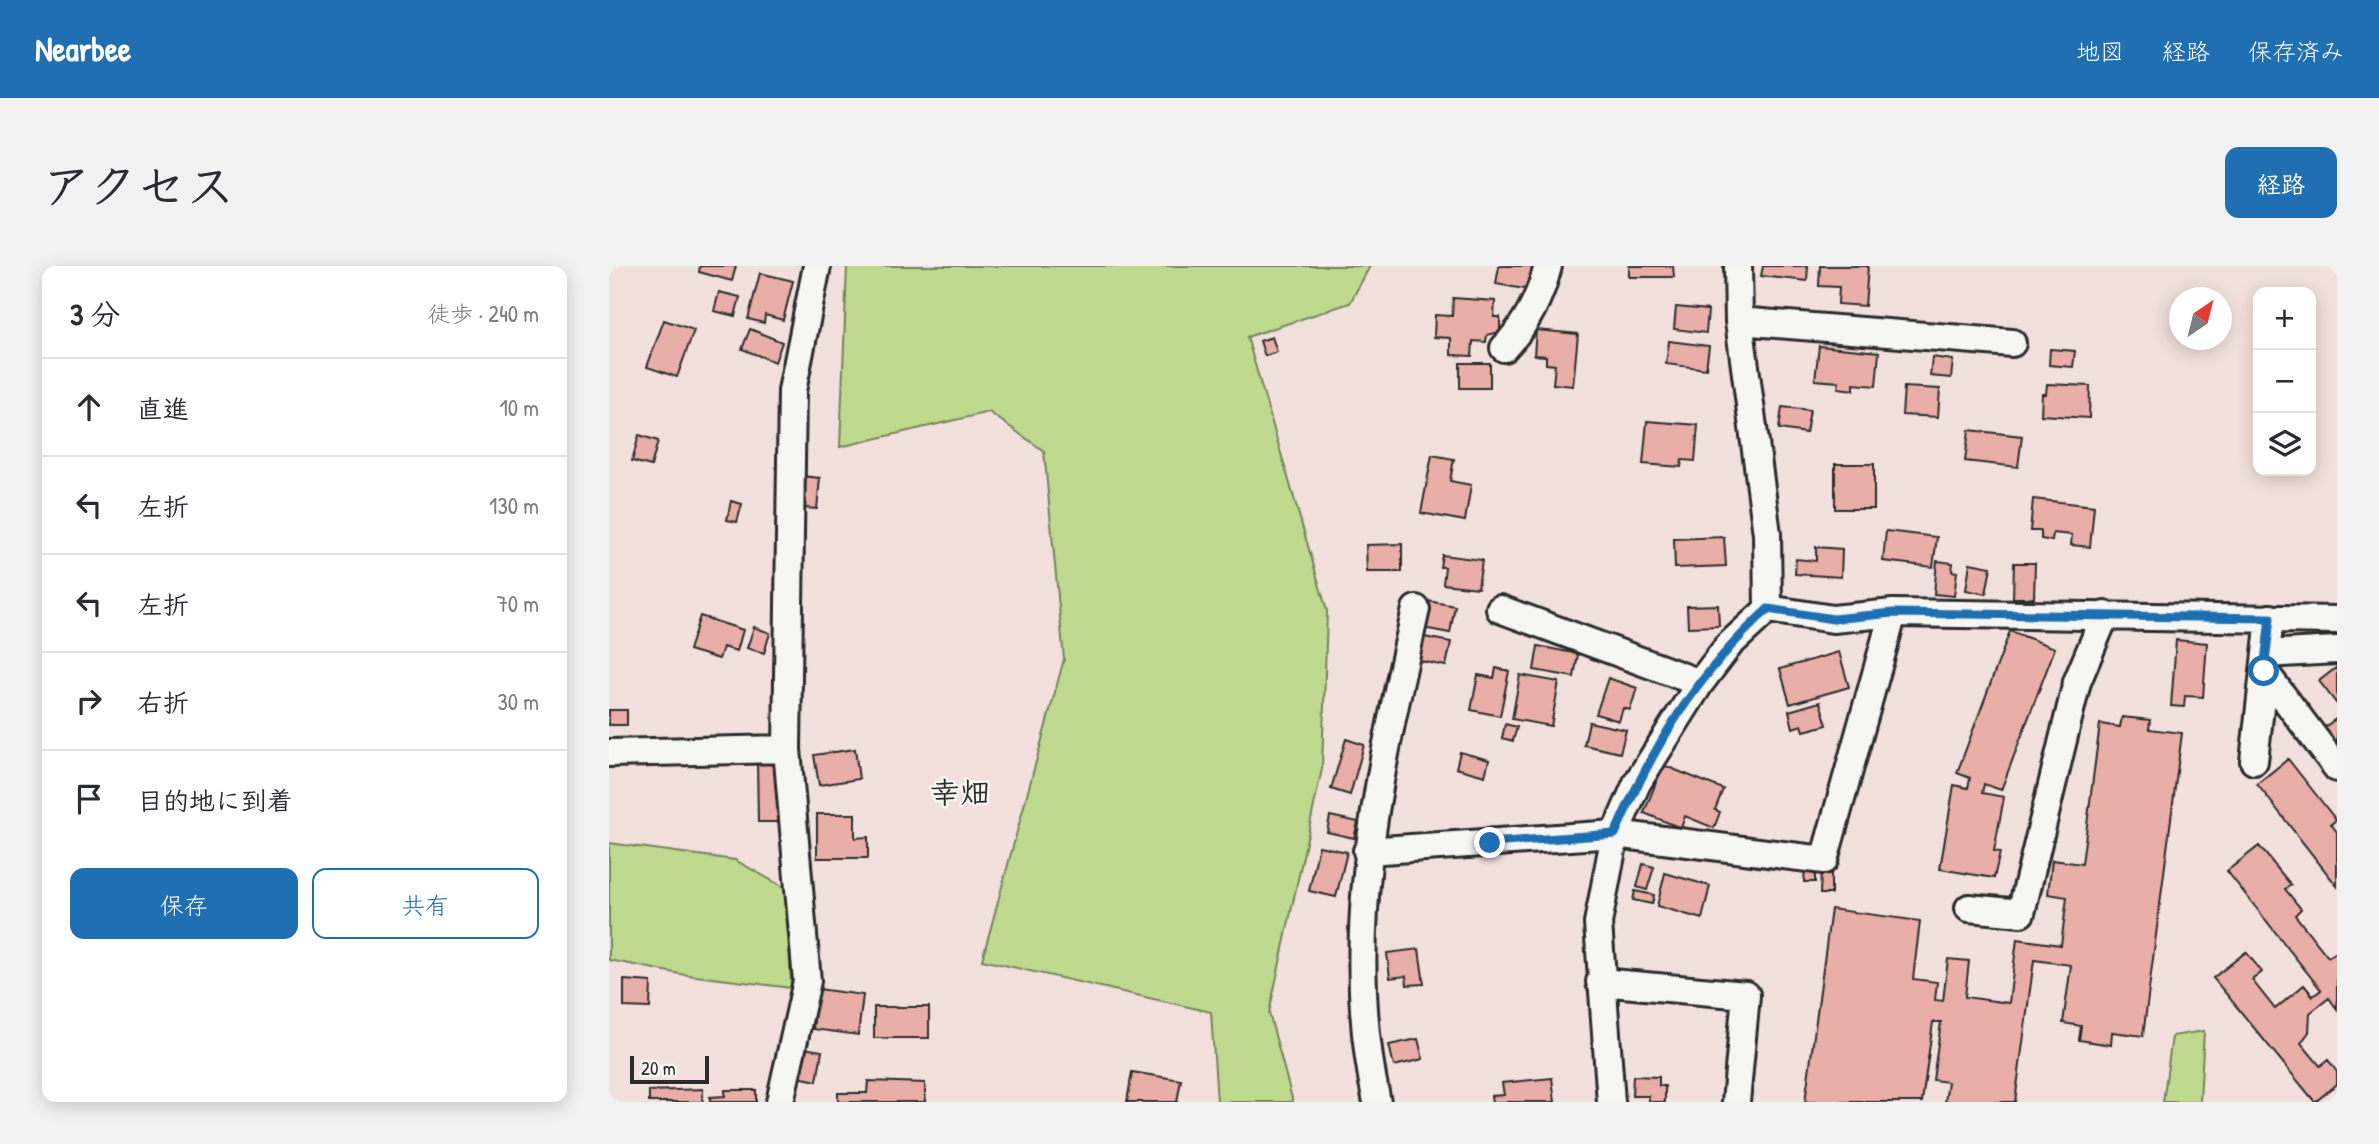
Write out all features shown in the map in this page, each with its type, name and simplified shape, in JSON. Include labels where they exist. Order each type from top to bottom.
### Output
[{"type":"street","points":[[780,1102],[807,981],[787,749],[792,391],[817,266]]},
{"type":"street","points":[[1504,348],[1522,330],[1541,292],[1548,266]]},
{"type":"street","points":[[1611,1102],[1600,982],[1598,923],[1615,834],[1637,783],[1700,682],[1729,645],[1768,609],[1767,534],[1739,321],[1738,266]]},
{"type":"street","points":[[1739,321],[2012,343]]},
{"type":"street","points":[[1377,1102],[1366,1055],[1361,980],[1367,851],[1377,785],[1416,608]]},
{"type":"street","points":[[1500,609],[1700,682]]},
{"type":"street","points":[[1768,609],[1833,619],[1893,613],[2337,620]]},
{"type":"street","points":[[1367,851],[1615,834],[1824,860],[1893,613]]},
{"type":"street","points":[[1969,908],[2021,913],[2077,682],[2105,615]]},
{"type":"street","points":[[2254,761],[2270,618]]},
{"type":"street","points":[[2265,663],[2337,650]]},
{"type":"street","points":[[2265,663],[2337,768]]},
{"type":"street","points":[[609,753],[787,749]]},
{"type":"street","points":[[1600,982],[1746,995],[1736,1102]]},
{"type":"green space","points":[[847,266],[1370,266],[1350,303],[1247,337],[1327,611],[1322,769],[1269,1013],[1293,1102],[1217,1102],[1211,1012],[982,960],[1064,659],[1044,451],[989,412],[840,447]]},
{"type":"green space","points":[[609,843],[735,860],[787,889],[791,988],[680,974],[609,960]]},
{"type":"green space","points":[[2204,1031],[2200,1102],[2163,1102],[2172,1036]]},
{"type":"building","points":[[700,266],[736,266],[732,281],[699,272]]},
{"type":"building","points":[[1499,266],[1534,266],[1530,290],[1496,284]]},
{"type":"building","points":[[1629,266],[1673,266],[1674,277],[1629,277]]},
{"type":"building","points":[[1763,266],[1808,266],[1807,281],[1761,276]]},
{"type":"building","points":[[1820,266],[1868,266],[1865,306],[1838,304],[1839,287],[1819,286]]},
{"type":"building","points":[[760,273],[793,281],[783,320],[765,315],[764,323],[748,319]]},
{"type":"building","points":[[719,292],[740,297],[735,316],[714,311]]},
{"type":"building","points":[[1453,298],[1495,301],[1494,317],[1500,317],[1500,332],[1487,335],[1486,342],[1473,341],[1472,356],[1451,355],[1451,338],[1434,337],[1435,315],[1452,316]]},
{"type":"building","points":[[1676,307],[1708,310],[1706,333],[1674,329]]},
{"type":"building","points":[[664,320],[694,330],[677,377],[647,367]]},
{"type":"building","points":[[750,329],[782,342],[775,362],[742,349]]},
{"type":"building","points":[[1536,330],[1578,334],[1573,386],[1553,384],[1555,365],[1546,364],[1546,356],[1534,355]]},
{"type":"building","points":[[1272,337],[1277,352],[1265,356],[1260,341]]},
{"type":"building","points":[[1669,341],[1709,346],[1706,369],[1666,364]]},
{"type":"building","points":[[1819,346],[1879,352],[1876,386],[1854,384],[1854,390],[1838,388],[1839,382],[1815,380]]},
{"type":"building","points":[[2050,349],[2075,351],[2073,367],[2049,365]]},
{"type":"building","points":[[1932,357],[1953,360],[1951,378],[1930,376]]},
{"type":"building","points":[[1460,363],[1490,363],[1490,388],[1460,388]]},
{"type":"building","points":[[2047,384],[2090,386],[2089,418],[2041,415],[2042,394],[2046,394]]},
{"type":"building","points":[[1904,387],[1940,389],[1938,417],[1902,415]]},
{"type":"building","points":[[1782,407],[1810,410],[1806,433],[1779,429]]},
{"type":"building","points":[[1647,421],[1698,425],[1695,461],[1682,460],[1681,467],[1643,464]]},
{"type":"building","points":[[1969,430],[2022,436],[2018,467],[1965,461]]},
{"type":"building","points":[[639,435],[658,441],[651,466],[632,461]]},
{"type":"building","points":[[1432,455],[1454,459],[1450,481],[1471,485],[1465,521],[1421,513]]},
{"type":"building","points":[[1835,464],[1874,464],[1874,509],[1835,509]]},
{"type":"building","points":[[801,476],[820,478],[817,509],[805,508],[805,497],[799,496]]},
{"type":"building","points":[[2033,499],[2094,506],[2090,547],[2071,545],[2072,535],[2053,533],[2052,541],[2041,539],[2041,531],[2030,531]]},
{"type":"building","points":[[731,501],[742,504],[737,522],[727,520]]},
{"type":"building","points":[[1886,531],[1937,537],[1933,567],[1883,561]]},
{"type":"building","points":[[1724,537],[1726,566],[1675,568],[1674,539]]},
{"type":"building","points":[[1402,544],[1402,572],[1367,572],[1366,545]]},
{"type":"building","points":[[1816,547],[1842,549],[1841,577],[1795,574],[1796,559],[1816,561]]},
{"type":"building","points":[[1442,555],[1482,560],[1478,588],[1443,584],[1445,567],[1440,567]]},
{"type":"building","points":[[1937,561],[1953,563],[1952,571],[1957,572],[1954,596],[1934,594]]},
{"type":"building","points":[[1970,563],[1991,567],[1986,594],[1966,590]]},
{"type":"building","points":[[2014,563],[2035,563],[2034,598],[2013,598]]},
{"type":"building","points":[[1428,601],[1455,606],[1450,633],[1423,628]]},
{"type":"building","points":[[1718,605],[1719,626],[1688,627],[1687,606]]},
{"type":"building","points":[[700,616],[743,630],[737,651],[723,647],[719,659],[689,650]]},
{"type":"building","points":[[754,627],[770,633],[764,653],[747,648]]},
{"type":"building","points":[[2010,631],[2055,648],[2001,790],[1984,784],[1982,793],[2004,797],[1994,851],[2000,852],[1994,878],[1940,869],[1954,785],[1968,788],[1970,778],[1957,773]]},
{"type":"building","points":[[1424,637],[1451,642],[1446,666],[1420,661]]},
{"type":"building","points":[[2176,640],[2207,643],[2203,697],[2185,696],[2184,707],[2171,706]]},
{"type":"building","points":[[1538,646],[1578,654],[1574,677],[1534,670]]},
{"type":"building","points":[[1839,652],[1849,687],[1790,704],[1780,669]]},
{"type":"building","points":[[2337,667],[2337,704],[2319,681]]},
{"type":"building","points":[[1496,668],[1509,671],[1500,716],[1471,710],[1478,675],[1494,678]]},
{"type":"building","points":[[1520,675],[1559,682],[1551,726],[1512,719]]},
{"type":"building","points":[[1608,678],[1637,688],[1630,710],[1623,708],[1619,721],[1596,714]]},
{"type":"building","points":[[1820,702],[1827,725],[1804,731],[1802,725],[1793,728],[1789,711]]},
{"type":"building","points":[[609,710],[627,710],[627,725],[609,725]]},
{"type":"building","points":[[2122,717],[2150,720],[2149,729],[2182,733],[2143,1036],[2112,1032],[2111,1045],[2079,1040],[2081,1026],[2063,1023],[2071,965],[2034,960],[2015,1102],[1945,1102],[1948,1082],[1933,1080],[1941,1022],[1933,1022],[1922,1102],[1805,1102],[1831,909],[1920,921],[1913,979],[1937,982],[1935,1000],[1943,1001],[1948,959],[1969,961],[1965,997],[2009,1003],[2017,939],[2061,945],[2067,897],[2048,894],[2052,860],[2082,864],[2100,724],[2120,727]]},
{"type":"building","points":[[2337,718],[2337,751],[2321,730]]},
{"type":"building","points":[[1589,722],[1626,730],[1620,753],[1584,745]]},
{"type":"building","points":[[1505,724],[1517,727],[1513,741],[1502,738]]},
{"type":"building","points":[[1346,739],[1364,745],[1350,795],[1331,789]]},
{"type":"building","points":[[855,749],[859,779],[819,785],[814,755]]},
{"type":"building","points":[[1460,752],[1489,760],[1485,776],[1456,768]]},
{"type":"building","points":[[757,759],[777,759],[778,822],[758,822]]},
{"type":"building","points":[[2288,759],[2336,820],[2331,824],[2337,832],[2337,886],[2257,784]]},
{"type":"building","points":[[1663,765],[1723,789],[1715,810],[1720,812],[1714,828],[1685,816],[1681,828],[1644,813]]},
{"type":"building","points":[[817,814],[855,814],[855,838],[868,837],[868,858],[817,858]]},
{"type":"building","points":[[1330,816],[1358,822],[1354,838],[1327,832]]},
{"type":"building","points":[[1319,846],[1347,852],[1336,897],[1309,891]]},
{"type":"building","points":[[2259,846],[2291,885],[2285,889],[2301,909],[2295,915],[2328,957],[2337,952],[2337,1009],[2329,998],[2310,1013],[2309,1032],[2301,1043],[2320,1066],[2328,1060],[2337,1072],[2337,1084],[2315,1102],[2213,978],[2246,952],[2262,972],[2252,980],[2275,1009],[2304,985],[2313,996],[2321,990],[2227,871]]},
{"type":"building","points":[[1643,864],[1654,867],[1647,890],[1637,887]]},
{"type":"building","points":[[1805,867],[1815,867],[1815,882],[1804,882]]},
{"type":"building","points":[[1821,872],[1831,872],[1831,894],[1820,894]]},
{"type":"building","points":[[1665,873],[1710,886],[1702,919],[1657,906]]},
{"type":"building","points":[[1635,891],[1654,895],[1652,904],[1633,900]]},
{"type":"building","points":[[1419,949],[1424,984],[1407,985],[1406,976],[1390,978],[1387,953]]},
{"type":"building","points":[[624,980],[651,982],[650,1008],[624,1007]]},
{"type":"building","points":[[818,989],[863,995],[858,1035],[813,1029]]},
{"type":"building","points":[[874,1007],[929,1007],[929,1038],[874,1038]]},
{"type":"building","points":[[1418,1039],[1423,1059],[1394,1066],[1389,1045]]},
{"type":"building","points":[[803,1048],[822,1051],[817,1081],[798,1077]]},
{"type":"building","points":[[1132,1072],[1181,1080],[1177,1102],[1127,1102]]},
{"type":"building","points":[[1633,1076],[1659,1077],[1659,1086],[1665,1086],[1665,1102],[1649,1102],[1649,1096],[1632,1096]]},
{"type":"building","points":[[1552,1078],[1555,1102],[1492,1102],[1491,1096],[1504,1095],[1502,1083]]},
{"type":"building","points":[[868,1081],[925,1083],[925,1102],[838,1102],[838,1093],[867,1093]]},
{"type":"building","points":[[703,1089],[703,1102],[649,1102],[649,1091]]},
{"type":"building","points":[[725,1090],[756,1090],[756,1102],[710,1102],[710,1097],[725,1096]]},
{"type":"district","name":"幸畑","points":[[960,792]]},
{"type":"route","points":[[1490,843],[1615,834],[1637,783],[1672,723],[1729,645],[1768,609],[1833,619],[1893,613],[2270,618],[2264,671]]}]
